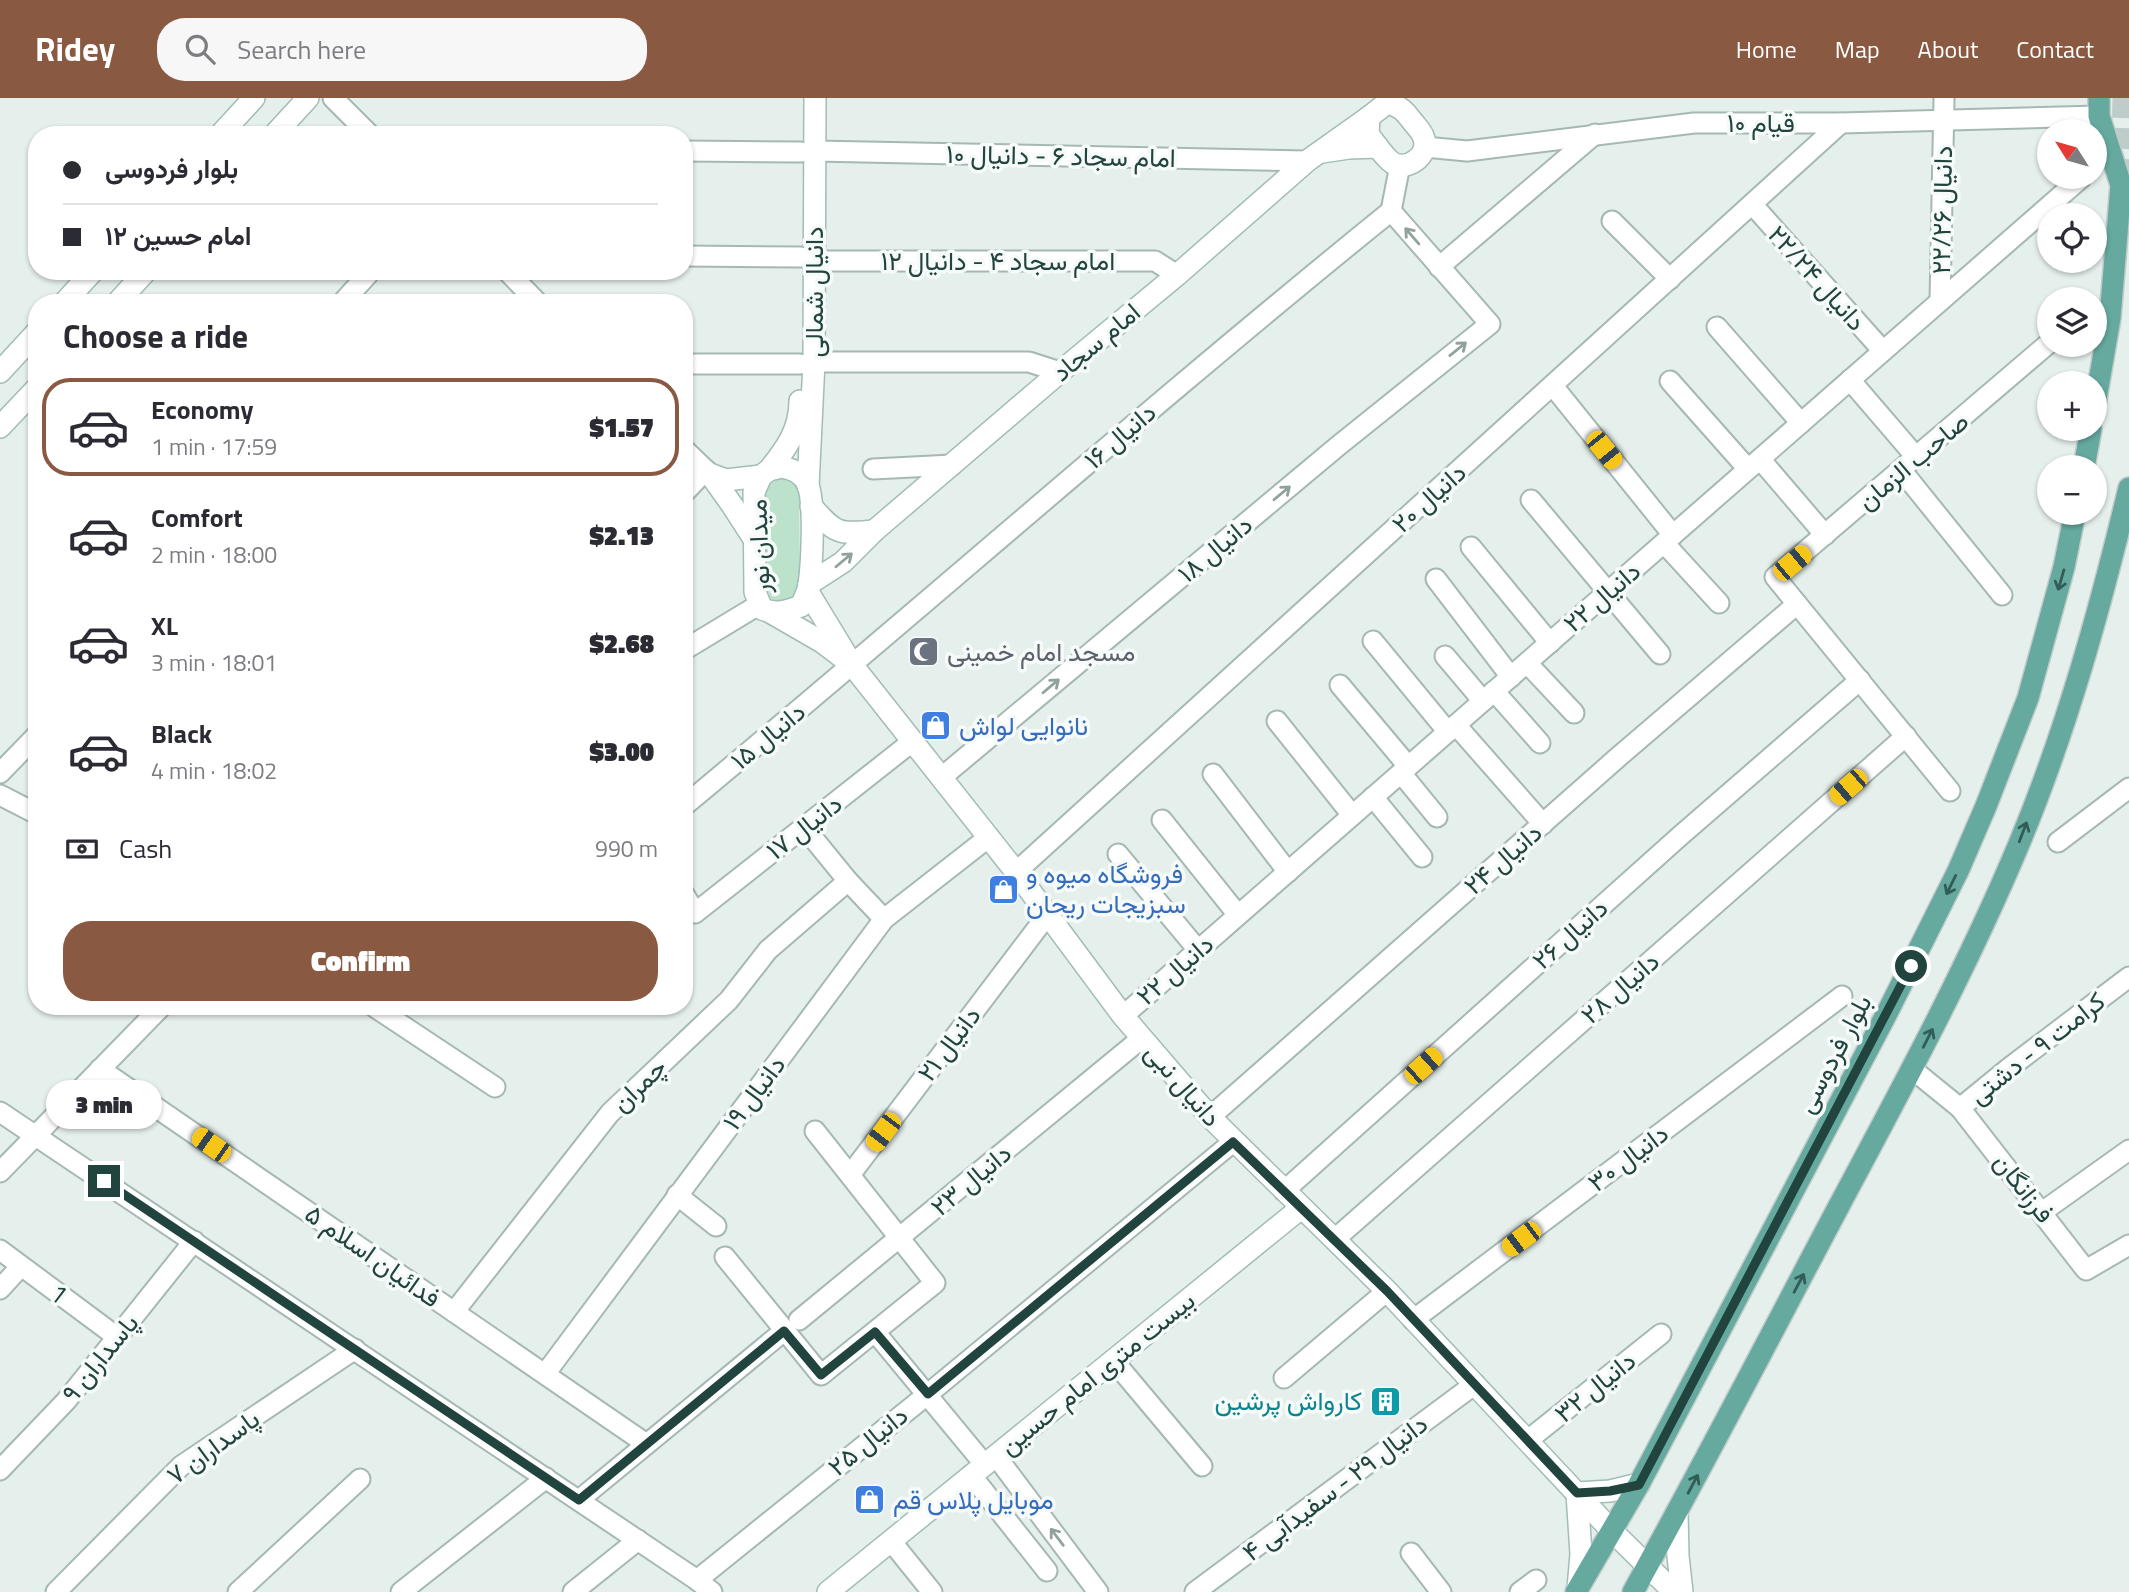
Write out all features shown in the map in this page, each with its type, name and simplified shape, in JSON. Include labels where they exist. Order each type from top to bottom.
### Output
[{"type":"main road","points":[[228,126],[254,98]]},
{"type":"main road","points":[[282,126],[308,98]]},
{"type":"main road","name":"دانیال شمالی","points":[[802,98],[808,151],[807,363],[810,496]]},
{"type":"main road","name":"دانیال شمالی","points":[[808,151],[815,98]]},
{"type":"main road","points":[[1387,101],[1405,111],[1424,137],[1425,148],[1420,158],[1409,164],[1391,162],[1368,134],[1369,117],[1387,101]]},
{"type":"main road","points":[[2099,107],[2121,185],[2110,318],[2101,371]]},
{"type":"main road","name":"امام سجاد","points":[[808,588],[843,562],[874,531],[1312,157],[1369,117]]},
{"type":"main road","points":[[1312,157],[1349,148],[1378,147]]},
{"type":"main road","points":[[72,294],[85,280]]},
{"type":"main road","points":[[125,294],[138,280]]},
{"type":"main road","points":[[0,372],[28,342]]},
{"type":"main road","name":"دانیال شمالی","points":[[765,473],[789,445],[796,428],[807,363]]},
{"type":"main road","points":[[0,427],[28,399]]},
{"type":"main road","name":"میدان نور","points":[[782,467],[792,469],[803,477],[810,496],[808,588],[801,606],[783,612],[765,608],[755,592],[754,492],[765,473],[782,467]]},
{"type":"main road","points":[[708,472],[726,480],[765,473]]},
{"type":"main road","points":[[708,472],[755,541]]},
{"type":"main road","points":[[1633,1592],[1912,1069],[2000,887],[2032,810],[2082,664],[2108,575],[2129,488]]},
{"type":"main road","points":[[810,496],[828,525],[841,533],[874,531]]},
{"type":"main road","name":"بلوار فردوسی","points":[[1577,1590],[1639,1485],[1887,1013],[1963,860],[2028,698],[2064,567],[2073,525]]},
{"type":"main road","name":"دانیال نبی","points":[[808,588],[853,666],[989,837],[1123,1016],[1210,1117],[1387,1291],[1674,1592]]},
{"type":"main road","name":"دانیال نبی","points":[[765,608],[822,642],[853,666]]},
{"type":"main road","name":"بیست متری امام حسین","points":[[828,1592],[1301,1208]]},
{"type":"main road","points":[[1577,1590],[1581,1554],[1577,1493],[1610,1491],[1639,1485]]},
{"type":"main road","points":[[1677,1512],[1682,1592]]},
{"type":"street","points":[[333,98],[361,126]]},
{"type":"street","name":"دانیال ۲۲/۲۶","points":[[1940,301],[1944,98]]},
{"type":"street","name":"قیام ۱۰","points":[[1425,148],[1467,151],[1694,123],[1943,120],[2099,107]]},
{"type":"street","name":"دانیال ۲۰","points":[[1016,872],[1841,123]]},
{"type":"street","points":[[1400,165],[1391,211],[1439,267],[1595,134]]},
{"type":"street","name":"امام سجاد ۶ - دانیال ۱۰","points":[[693,151],[1312,157]]},
{"type":"street","name":"دانیال ۲۲","points":[[1123,1016],[2068,189]]},
{"type":"street","name":"دانیال ۲۲/۲۴","points":[[1752,204],[1883,351]]},
{"type":"street","name":"دانیال ۱۶","points":[[853,666],[1237,335],[1391,211]]},
{"type":"street","points":[[1612,220],[1670,279]]},
{"type":"street","name":"امام سجاد ۴ - دانیال ۱۲","points":[[693,256],[1155,261],[1177,275]]},
{"type":"street","name":"دانیال ۱۸","points":[[942,777],[1338,446],[1490,324],[1439,267]]},
{"type":"street","points":[[350,294],[363,280]]},
{"type":"street","points":[[516,280],[529,294]]},
{"type":"street","points":[[1717,327],[1801,424]]},
{"type":"street","name":"صاحب الزمان","points":[[1797,604],[1775,577],[2037,353]]},
{"type":"street","points":[[693,364],[1029,362],[1060,372]]},
{"type":"street","points":[[1850,380],[2002,595]]},
{"type":"street","points":[[1670,381],[1825,534]]},
{"type":"street","points":[[1553,386],[1719,603]]},
{"type":"street","points":[[693,458],[708,472],[693,485]]},
{"type":"street","points":[[873,469],[952,465]]},
{"type":"street","points":[[1531,500],[1660,654]]},
{"type":"street","points":[[1471,547],[1550,643]]},
{"type":"street","points":[[1436,579],[1511,677]]},
{"type":"street","points":[[1797,604],[1950,791]]},
{"type":"street","name":"دانیال ۲۴","points":[[1210,1117],[1797,604]]},
{"type":"street","points":[[693,645],[765,608]]},
{"type":"street","points":[[1373,641],[1543,824]]},
{"type":"street","points":[[1445,656],[1541,743]]},
{"type":"street","points":[[1527,663],[1574,713]]},
{"type":"street","name":"دانیال ۱۵","points":[[693,799],[853,666]]},
{"type":"street","name":"دانیال ۲۶","points":[[1284,1191],[1680,835],[1860,680]]},
{"type":"street","points":[[1340,685],[1437,817]]},
{"type":"street","points":[[1277,721],[1352,816]]},
{"type":"street","name":"دانیال ۲۸","points":[[1335,1239],[1906,736]]},
{"type":"street","name":"دانیال ۱۷","points":[[693,910],[695,913],[913,741]]},
{"type":"street","points":[[0,773],[28,744]]},
{"type":"street","points":[[1213,774],[1288,872]]},
{"type":"street","points":[[2058,842],[2129,788]]},
{"type":"street","points":[[0,794],[28,809]]},
{"type":"street","points":[[1373,797],[1422,858]]},
{"type":"street","points":[[1162,820],[1238,915]]},
{"type":"street","points":[[804,827],[848,881],[884,919]]},
{"type":"street","name":"دانیال ۱۹","points":[[545,1374],[884,919],[989,837]]},
{"type":"street","points":[[1118,854],[1198,950]]},
{"type":"street","name":"چمران","points":[[454,1312],[610,1112],[729,1000],[768,950],[848,881]]},
{"type":"street","name":"دانیال ۲۱","points":[[850,1175],[1048,914]]},
{"type":"street","name":"کرامت ۹ - دشتی","points":[[1912,1069],[1960,1108],[2129,977]]},
{"type":"street","name":"دانیال ۳۰","points":[[1413,1320],[1842,996]]},
{"type":"street","points":[[0,1172],[153,1015]]},
{"type":"street","points":[[387,1015],[495,1087]]},
{"type":"street","name":"دانیال ۲۳","points":[[579,1500],[645,1443],[900,1238],[1142,1038]]},
{"type":"street","name":"فدائیان اسلام ۵","points":[[100,1069],[645,1443]]},
{"type":"street","name":"فرزانگان","points":[[1960,1108],[2086,1270],[2129,1245]]},
{"type":"street","points":[[0,1112],[704,1586]]},
{"type":"street","points":[[725,1258],[791,1325],[821,1375],[935,1283],[815,1131]]},
{"type":"street","name":"دانیال ۲۵","points":[[704,1586],[928,1394],[1233,1142]]},
{"type":"street","points":[[2042,1212],[2129,1150]]},
{"type":"street","points":[[677,1195],[716,1226]]},
{"type":"street","name":"پاسداران ۹","points":[[0,1470],[66,1401],[194,1241]]},
{"type":"street","name":"1","points":[[0,1250],[117,1337]]},
{"type":"street","points":[[0,1289],[21,1266]]},
{"type":"street","points":[[1284,1378],[1387,1291]]},
{"type":"street","points":[[875,1332],[984,1465],[1098,1592]]},
{"type":"street","name":"دانیال ۳۲","points":[[1528,1440],[1661,1334]]},
{"type":"street","name":"پاسداران ۷","points":[[56,1592],[181,1466],[355,1349]]},
{"type":"street","points":[[1113,1360],[1202,1466]]},
{"type":"street","name":"دانیال ۲۹ - سفیدآبی ۴","points":[[1195,1592],[1475,1384]]},
{"type":"street","points":[[984,1465],[1047,1571]]},
{"type":"street","points":[[401,1592],[546,1478]]},
{"type":"street","points":[[238,1592],[360,1479]]},
{"type":"street","points":[[573,1592],[638,1540]]},
{"type":"street","points":[[891,1541],[932,1592]]},
{"type":"street","points":[[1411,1553],[1441,1592]]},
{"type":"street","points":[[1520,1592],[1536,1580]]},
{"type":"green space","points":[[777,479],[791,482],[799,493],[800,588],[794,598],[779,604],[771,600],[766,585],[765,496],[770,484]]},
{"type":"tunnel","points":[[2121,180],[2123,98]]},
{"type":"place","name":"مسجد امام خمینی","points":[[924,652]]},
{"type":"place","name":"نانوایی لواش","points":[[936,726]]},
{"type":"place","name":"فروشگاه میوه و سبزیجات ریحان","points":[[1003,889]]},
{"type":"place","name":"کارواش پرشین","points":[[1385,1401]]},
{"type":"place","name":"موبایل پلاس قم","points":[[870,1500]]},
{"type":"route","points":[[104,1181],[579,1500],[784,1331],[821,1375],[875,1332],[928,1394],[1233,1142],[1387,1291],[1577,1493],[1610,1491],[1639,1485],[1911,966]]}]
